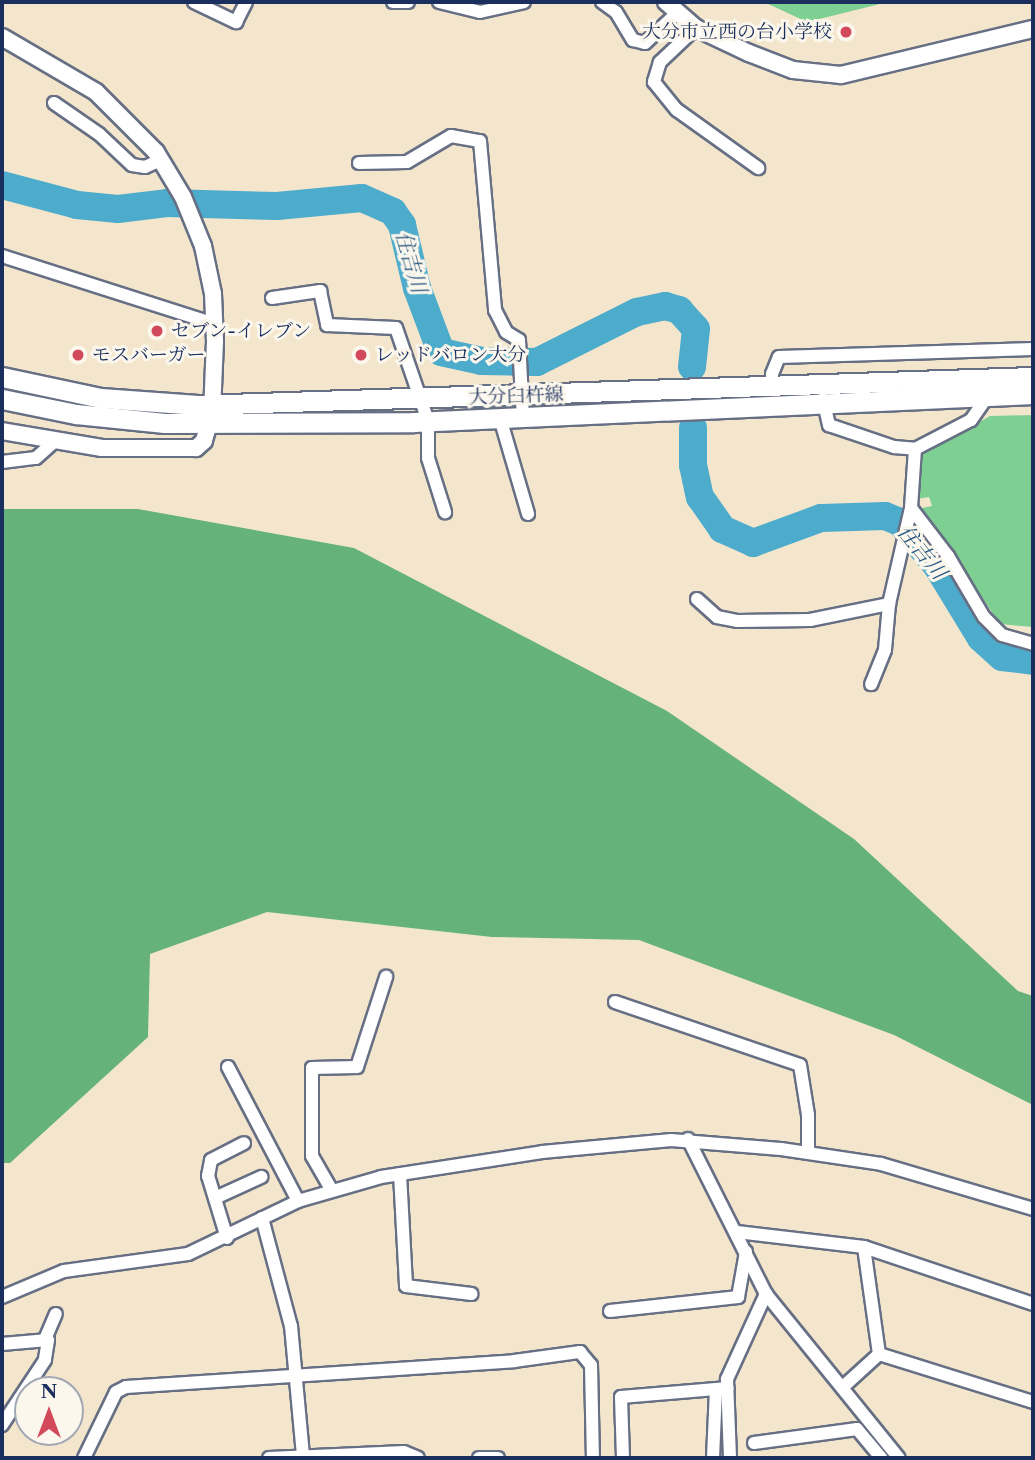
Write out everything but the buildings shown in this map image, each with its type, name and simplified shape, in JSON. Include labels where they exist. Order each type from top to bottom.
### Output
[{"type":"main road","name":"大分臼杵線","points":[[2,377],[101,398],[211,414],[428,421],[523,418],[1033,377]]},
{"type":"main road","name":"大分臼杵線","points":[[823,393],[987,397],[1033,394]]},
{"type":"main road","name":"大分臼杵線","points":[[2,399],[103,418],[211,414],[420,399],[523,396],[772,396]]},
{"type":"street","points":[[194,2],[236,22],[246,2]]},
{"type":"street","points":[[393,2],[408,2]]},
{"type":"street","points":[[439,2],[480,12],[503,4],[524,2]]},
{"type":"street","points":[[602,2],[616,12],[633,40],[645,43],[671,8],[696,28],[793,70],[841,75],[1033,29]]},
{"type":"street","points":[[696,28],[660,62],[654,82],[677,110],[758,168]]},
{"type":"street","points":[[2,37],[96,92],[128,120],[161,160],[176,184],[208,264],[215,324],[211,414],[200,446],[188,450],[54,442],[2,431]]},
{"type":"street","points":[[54,103],[99,134],[132,165],[145,167],[161,160]]},
{"type":"street","points":[[359,163],[407,162],[451,136],[480,141],[495,310],[506,332],[519,340],[523,418]]},
{"type":"street","points":[[2,256],[215,324]]},
{"type":"street","points":[[272,298],[320,291],[327,325],[396,328],[428,421],[428,458],[445,512]]},
{"type":"street","points":[[772,396],[779,357],[1033,349]]},
{"type":"street","points":[[823,393],[829,425],[894,447],[915,449],[971,420],[987,397]]},
{"type":"street","points":[[500,418],[528,514]]},
{"type":"street","points":[[2,462],[36,458],[54,442]]},
{"type":"street","points":[[871,684],[884,650],[889,604],[910,512],[915,449]]},
{"type":"street","points":[[910,512],[948,556],[984,617],[1002,635],[1033,644]]},
{"type":"street","points":[[697,598],[717,617],[737,621],[810,620],[889,604]]},
{"type":"street","points":[[331,1189],[312,1156],[312,1068],[357,1067],[386,977]]},
{"type":"street","points":[[615,1002],[800,1065],[808,1115],[808,1152]]},
{"type":"street","points":[[228,1067],[298,1201]]},
{"type":"street","points":[[688,1139],[737,1231],[766,1294],[844,1386],[899,1458]]},
{"type":"street","points":[[2,1297],[64,1271],[167,1259],[227,1238],[298,1201],[331,1189],[400,1174],[542,1152],[688,1139],[808,1152],[920,1173],[1033,1209]]},
{"type":"street","points":[[227,1238],[208,1176],[211,1160],[244,1143]]},
{"type":"street","points":[[400,1174],[406,1286],[472,1294]]},
{"type":"street","points":[[215,1198],[261,1177]]},
{"type":"street","points":[[262,1218],[286,1298],[297,1375],[303,1456]]},
{"type":"street","points":[[737,1231],[864,1247],[1033,1304]]},
{"type":"street","points":[[864,1247],[879,1354]]},
{"type":"street","points":[[610,1311],[738,1297],[746,1251]]},
{"type":"street","points":[[713,1458],[722,1388],[766,1294]]},
{"type":"street","points":[[2,1425],[45,1360],[47,1337],[56,1314]]},
{"type":"street","points":[[2,1344],[47,1337]]},
{"type":"street","points":[[84,1458],[116,1392],[126,1387],[514,1361],[580,1352],[591,1365],[593,1458]]},
{"type":"street","points":[[844,1386],[879,1354]]},
{"type":"street","points":[[879,1354],[1033,1402]]},
{"type":"street","points":[[623,1458],[621,1397],[722,1388]]},
{"type":"street","points":[[722,1388],[730,1458]]},
{"type":"street","points":[[754,1443],[857,1429],[881,1458]]},
{"type":"street","points":[[269,1458],[404,1452],[418,1458]]},
{"type":"street","points":[[479,1458],[498,1458]]},
{"type":"green space","points":[[764,2],[888,2],[807,22]]},
{"type":"green space","points":[[1033,415],[1033,627],[1000,624],[924,512],[922,508],[932,506],[929,497],[917,499],[921,455],[990,416]]},
{"type":"green space","points":[[2,509],[138,509],[354,548],[667,711],[854,839],[1018,991],[1033,996],[1033,1105],[894,1035],[639,940],[492,937],[267,912],[150,954],[148,1037],[10,1163],[2,1163]]},
{"type":"waterway","name":"住吉川","points":[[2,185],[77,205],[118,209],[167,203],[277,206],[362,198],[393,212],[402,225],[417,288],[441,352],[482,361],[537,362],[637,312],[665,306],[679,310],[696,329],[692,367]]},
{"type":"waterway","name":"住吉川","points":[[693,428],[693,465],[700,497],[722,529],[753,543],[821,518],[885,516],[900,522],[937,566],[981,638],[1002,657],[1033,661]]},
{"type":"place","name":"大分市立西の台小学校","points":[[846,32]]},
{"type":"place","name":"セブン-イレブン","points":[[157,331]]},
{"type":"place","name":"モスバーガー","points":[[78,355]]},
{"type":"place","name":"レッドバロン大分","points":[[361,355]]}]
